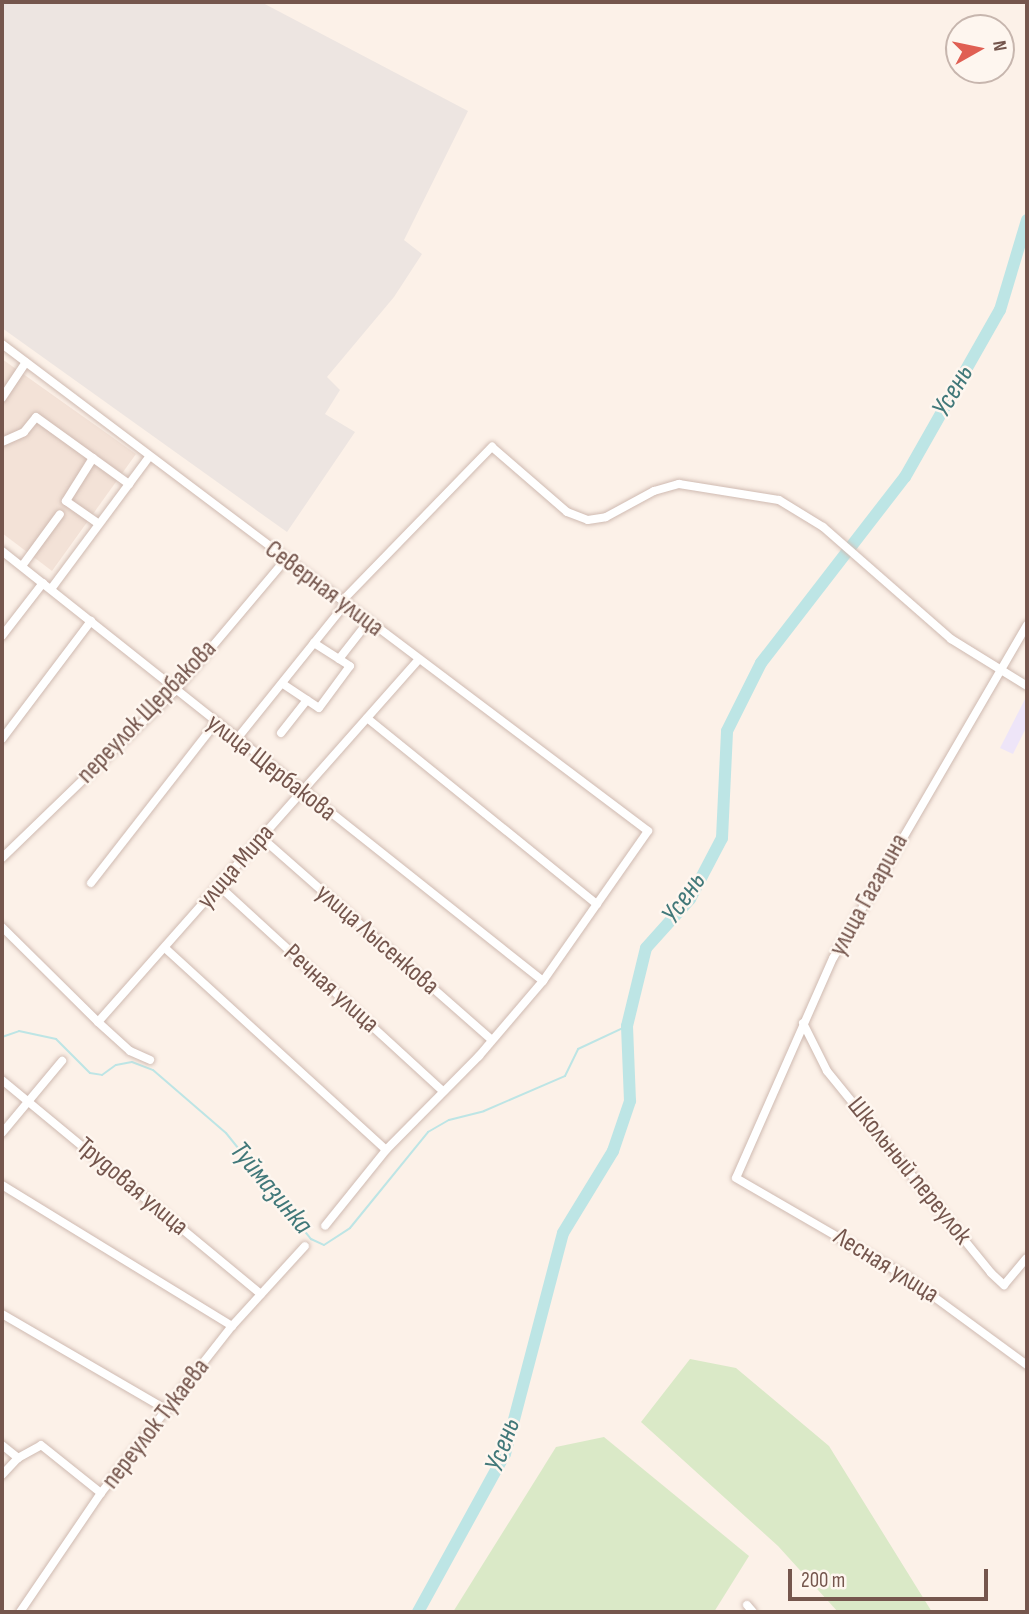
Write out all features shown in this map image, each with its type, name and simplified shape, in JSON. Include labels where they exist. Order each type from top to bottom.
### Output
[{"type":"street","name":"Северная улица","points":[[2,344],[285,560],[344,601],[418,660],[648,831],[597,905]]},
{"type":"street","points":[[2,398],[26,362]]},
{"type":"street","points":[[2,453],[2,445],[24,432],[36,417],[129,484]]},
{"type":"street","points":[[236,740],[283,684],[344,601],[492,447],[568,512],[588,520],[606,517],[654,491],[700,484],[779,500],[823,527],[951,639],[999,672],[1027,686]]},
{"type":"street","points":[[51,589],[149,457]]},
{"type":"street","points":[[93,458],[66,501],[99,524]]},
{"type":"street","points":[[22,566],[60,514]]},
{"type":"street","name":"улица Щербакова","points":[[2,551],[91,621],[174,692],[543,981]]},
{"type":"street","name":"переулок Щербакова","points":[[2,858],[5,847],[174,692],[285,560]]},
{"type":"street","points":[[2,636],[43,583]]},
{"type":"street","points":[[2,739],[91,621]]},
{"type":"street","points":[[339,659],[368,622]]},
{"type":"street","name":"улица Гагарина","points":[[736,1178],[803,1023],[871,888],[1027,625]]},
{"type":"street","points":[[283,684],[319,708],[350,666],[314,643]]},
{"type":"street","name":"улица Мира","points":[[98,1022],[418,660]]},
{"type":"street","points":[[281,733],[307,700]]},
{"type":"street","points":[[325,1226],[386,1150],[492,1040],[543,981],[597,905],[367,718]]},
{"type":"street","points":[[91,883],[215,724]]},
{"type":"street","name":"улица Лысенкова","points":[[262,838],[492,1040]]},
{"type":"street","name":"Речная улица","points":[[219,886],[443,1091]]},
{"type":"street","points":[[2,927],[130,1051],[150,1060]]},
{"type":"street","points":[[165,948],[386,1150]]},
{"type":"street","name":"Школьный переулок","points":[[803,1023],[827,1071],[991,1273],[1004,1284],[1027,1258]]},
{"type":"street","points":[[2,1133],[62,1061]]},
{"type":"street","name":"Трудовая улица","points":[[2,1080],[261,1294]]},
{"type":"street","name":"Лесная улица","points":[[736,1178],[907,1277],[1027,1365]]},
{"type":"street","points":[[2,1185],[232,1326]]},
{"type":"street","name":"переулок Тукаева","points":[[20,1612],[102,1493],[232,1326],[305,1246]]},
{"type":"street","points":[[2,1314],[167,1410]]},
{"type":"street","points":[[2,1445],[18,1458]]},
{"type":"street","points":[[2,1475],[18,1458],[41,1445],[102,1493]]},
{"type":"street","points":[[747,1605],[753,1612]]},
{"type":"shaded area","points":[[2,2],[261,2],[468,111],[404,240],[422,254],[394,297],[327,377],[340,390],[325,414],[355,432],[287,532],[2,328]]},
{"type":"shaded area","points":[[2,359],[136,454],[52,571],[2,533]]},
{"type":"shaded area","points":[[1025,699],[1027,726],[1013,754],[1000,748]]},
{"type":"green space","points":[[690,1359],[736,1368],[829,1446],[932,1612],[838,1612],[778,1546],[641,1422]]},
{"type":"green space","points":[[604,1437],[749,1556],[714,1612],[453,1612],[556,1447]]},
{"type":"waterway","name":"Усень","points":[[418,1612],[505,1454],[563,1233],[613,1151],[630,1101],[627,1026],[646,948],[690,899],[722,838],[727,731],[761,663],[905,477],[1000,310],[1027,220]]},
{"type":"waterway","name":"Туймазинка","points":[[2,1037],[19,1031],[56,1039],[90,1073],[102,1075],[116,1065],[132,1062],[153,1070],[226,1133],[311,1239],[324,1245],[350,1228],[428,1132],[449,1120],[484,1111],[565,1076],[578,1049],[627,1026]]}]
